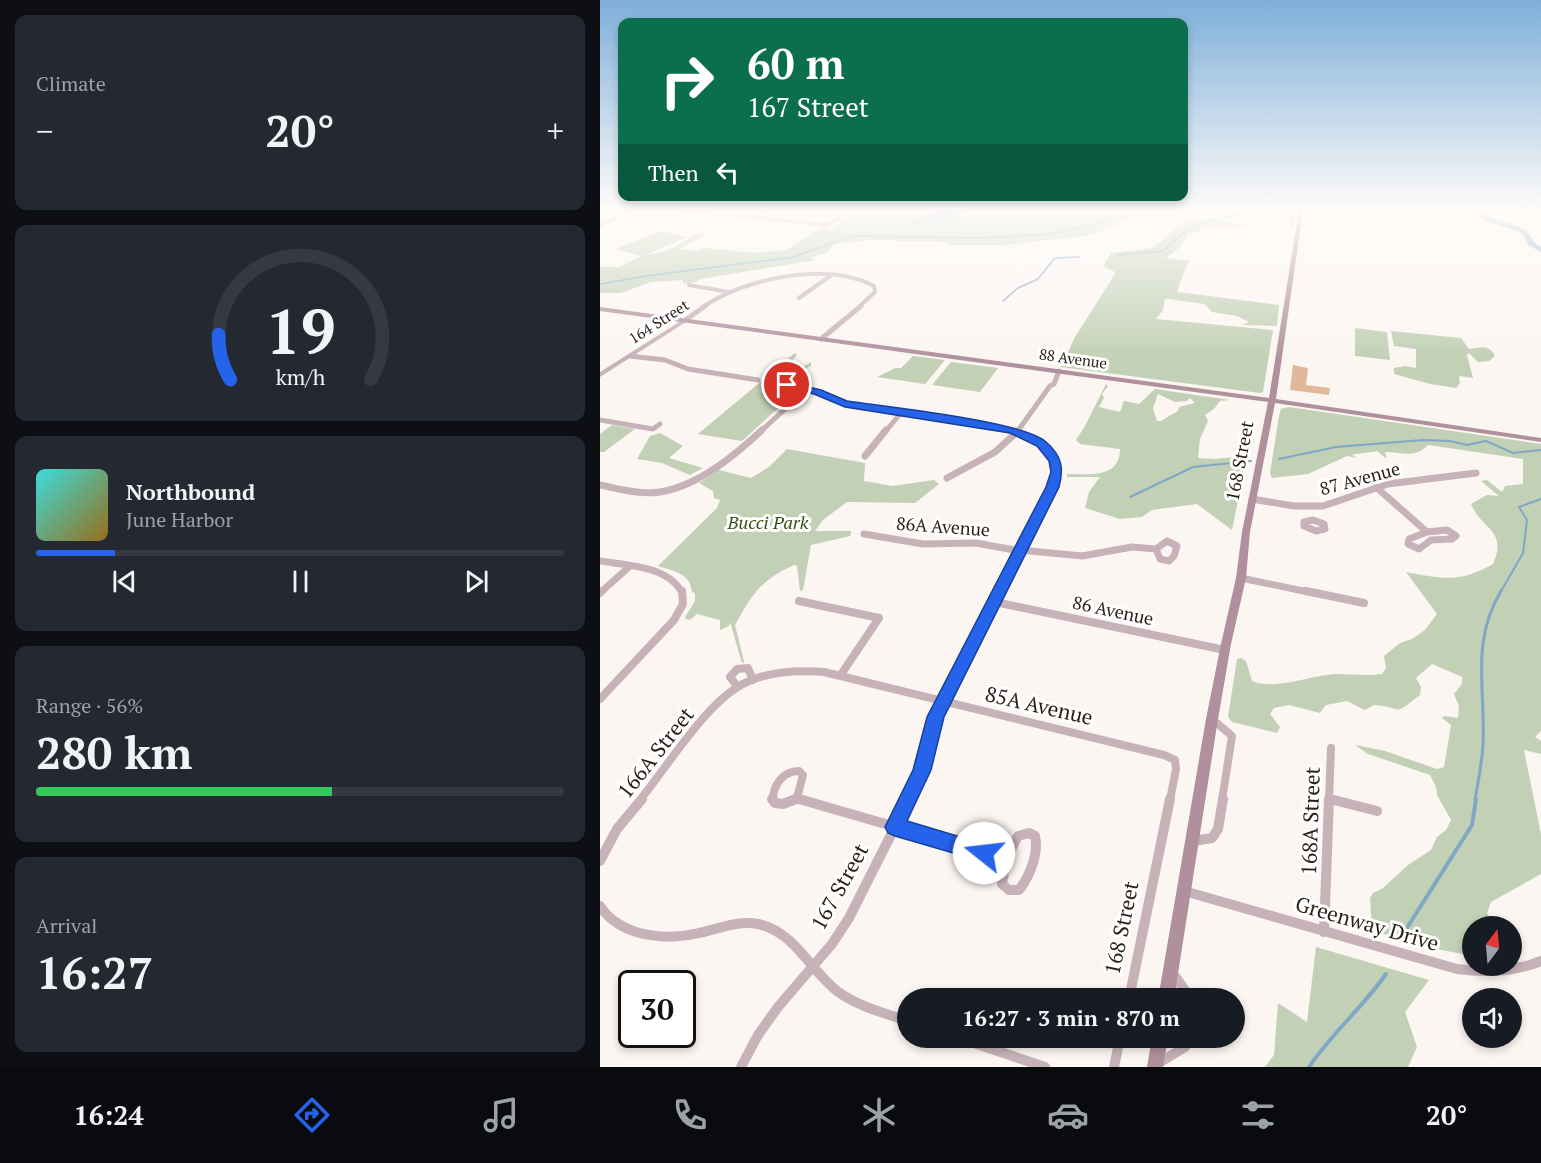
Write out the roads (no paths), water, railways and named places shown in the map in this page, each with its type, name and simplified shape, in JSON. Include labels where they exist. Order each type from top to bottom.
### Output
[{"type":"main road","name":"168 Street","points":[[1168,988],[1212,719],[1241,578],[1252,499],[1272,400],[1293,260]]},
{"type":"main road","name":"88 Avenue","points":[[600,309],[1059,373],[1272,400],[1541,440]]},
{"type":"main road","points":[[1155,1066],[1158,1048]]},
{"type":"street","name":"164 Street","points":[[600,375],[729,292],[802,275],[830,276],[870,283],[875,291],[872,297],[821,339]]},
{"type":"street","points":[[799,298],[830,276]]},
{"type":"street","points":[[689,285],[729,292]]},
{"type":"street","points":[[630,356],[665,360],[688,369],[758,380]]},
{"type":"street","points":[[947,478],[982,461],[1018,432],[1030,418],[1059,373]]},
{"type":"street","points":[[787,385],[807,389],[845,404],[1018,432]]},
{"type":"street","points":[[600,485],[664,495],[695,479],[742,448],[807,389]]},
{"type":"street","points":[[865,456],[901,412]]},
{"type":"street","points":[[600,420],[653,429],[660,424]]},
{"type":"street","name":"167 Street","points":[[741,1067],[773,1013],[846,925],[922,770],[932,727],[1053,487],[1057,470],[1054,458],[1035,439],[1018,432]]},
{"type":"street","name":"87 Avenue","points":[[1252,499],[1308,507],[1336,503],[1376,487],[1476,473]]},
{"type":"street","points":[[1376,487],[1427,532],[1447,529],[1456,536],[1452,539],[1439,538],[1428,541],[1420,549],[1408,544],[1408,539],[1427,532]]},
{"type":"street","points":[[1308,507],[1313,520]]},
{"type":"street","name":"86A Avenue","points":[[864,534],[922,544],[976,543],[1020,551],[1079,556],[1128,547],[1156,549]]},
{"type":"street","points":[[600,561],[667,576],[679,584],[683,598],[677,616],[600,699]]},
{"type":"street","points":[[600,593],[629,567]]},
{"type":"street","points":[[1241,578],[1364,603]]},
{"type":"street","points":[[799,601],[879,618],[840,676]]},
{"type":"street","name":"86 Avenue","points":[[995,602],[1225,650]]},
{"type":"street","points":[[738,687],[730,677],[737,669],[748,669],[753,680]]},
{"type":"street","name":"85A Avenue","points":[[753,680],[800,670],[840,676],[1164,754],[1175,760]]},
{"type":"street","name":"166A Street","points":[[600,861],[617,830],[713,710],[738,687],[753,680]]},
{"type":"street","points":[[1193,841],[1212,838],[1218,829],[1232,736],[1212,719]]},
{"type":"street","name":"168A Street","points":[[1324,932],[1331,748]]},
{"type":"street","name":"168 Street","points":[[1131,988],[1176,772],[1175,760]]},
{"type":"street","points":[[797,798],[1003,858]]},
{"type":"street","points":[[1330,799],[1377,811]]},
{"type":"street","points":[[1028,833],[1035,836],[1037,848],[1024,884],[1019,890],[1009,890],[1002,884],[1005,867],[1003,858],[1009,853],[1019,835],[1028,833]]},
{"type":"street","name":"Greenway Drive","points":[[1184,891],[1462,970],[1509,970],[1541,961]]},
{"type":"street","points":[[600,906],[609,918],[622,927],[655,937],[689,936],[735,924],[749,923],[769,927],[788,938],[828,984],[848,999],[897,1017]]},
{"type":"street","points":[[1171,971],[1183,988]]},
{"type":"street","points":[[989,1048],[1045,1067]]},
{"type":"street","points":[[1114,1067],[1118,1048]]},
{"type":"street","points":[[1155,1066],[1183,1048]]},
{"type":"waterway","points":[[654,275],[771,260]]},
{"type":"waterway","points":[[1003,301],[1018,288],[1038,279],[1054,260]]},
{"type":"waterway","points":[[600,284],[652,275]]},
{"type":"waterway","points":[[1279,459],[1336,447],[1423,440],[1450,441],[1467,445],[1486,441],[1513,453],[1541,450]]},
{"type":"waterway","points":[[1130,497],[1193,467],[1251,461]]},
{"type":"waterway","points":[[1500,593],[1523,553],[1527,520],[1519,507],[1541,499]]},
{"type":"waterway","points":[[1475,800],[1483,745],[1482,648],[1491,610],[1501,591]]},
{"type":"waterway","points":[[1405,931],[1472,825],[1476,799]]},
{"type":"waterway","points":[[1309,1067],[1386,974]]},
{"type":"park label","name":"Bucci Park","points":[[768,523]]}]
